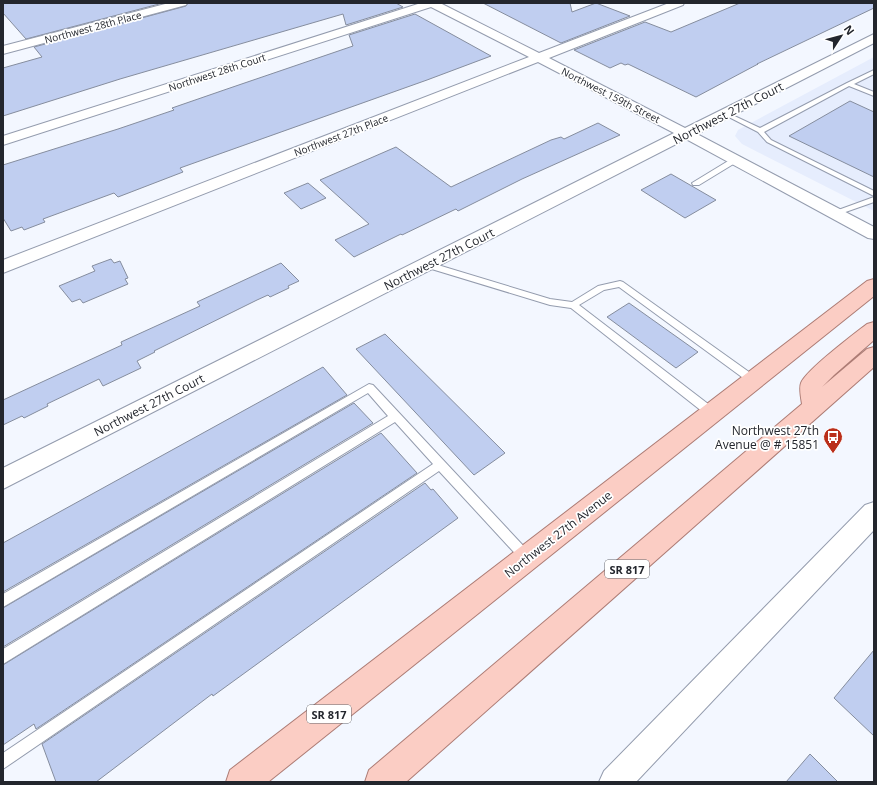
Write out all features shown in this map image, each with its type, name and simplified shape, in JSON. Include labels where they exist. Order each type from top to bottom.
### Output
[{"type":"main road","name":"Northwest 27th Avenue","points":[[242,782],[874,286]]},
{"type":"main road","points":[[814,407],[811,384],[826,369],[874,329]]},
{"type":"main road","name":"SR 817","points":[[381,782],[874,355]]},
{"type":"street","name":"Northwest 28th Place","points":[[3,50],[182,3]]},
{"type":"street","name":"Northwest 159th Street","points":[[432,3],[687,134],[874,234]]},
{"type":"street","name":"Northwest 28th Court","points":[[3,141],[432,3]]},
{"type":"street","name":"Northwest 27th Place","points":[[3,267],[679,3]]},
{"type":"street","points":[[642,5],[657,11]]},
{"type":"street","name":"Northwest 27th Court","points":[[3,479],[874,38]]},
{"type":"street","points":[[615,782],[874,513]]},
{"type":"lane","points":[[760,131],[874,72]]},
{"type":"lane","points":[[849,84],[874,94]]},
{"type":"lane","points":[[726,114],[760,131],[768,141],[874,194]]},
{"type":"lane","points":[[696,182],[736,160]]},
{"type":"lane","points":[[834,212],[874,199]]},
{"type":"lane","points":[[428,265],[550,302],[573,305],[712,412]]},
{"type":"lane","points":[[573,305],[601,288],[620,284],[754,380]]},
{"type":"lane","points":[[3,601],[369,388],[527,558]]},
{"type":"lane","points":[[3,657],[395,417]]},
{"type":"lane","points":[[3,762],[440,465]]},
{"type":"shaded area","points":[[874,57],[874,211],[742,144],[735,136],[738,130]]},
{"type":"building","points":[[3,3],[163,3],[26,39],[3,13]]},
{"type":"building","points":[[188,3],[396,3],[403,7],[346,25],[343,14],[120,79],[3,116],[3,68],[42,57],[34,47],[186,6]]},
{"type":"building","points":[[483,3],[570,3],[572,12],[596,3],[630,16],[561,43]]},
{"type":"building","points":[[740,3],[874,3],[874,8],[757,64],[696,97],[628,64],[625,65],[621,63],[610,68],[574,50],[645,22],[671,32]]},
{"type":"building","points":[[415,14],[491,56],[180,168],[183,172],[118,197],[114,193],[43,219],[45,222],[24,230],[22,227],[11,231],[3,218],[3,165],[174,110],[172,108],[353,46],[349,35]]},
{"type":"building","points":[[850,101],[874,112],[874,177],[789,136]]},
{"type":"building","points":[[598,123],[620,135],[522,179],[458,211],[456,209],[354,257],[335,240],[369,224],[320,180],[396,147],[451,187],[551,140],[561,137],[564,139]]},
{"type":"building","points":[[671,174],[716,200],[685,218],[641,190]]},
{"type":"building","points":[[308,183],[326,198],[301,209],[284,193]]},
{"type":"building","points":[[111,259],[114,263],[120,261],[128,278],[125,279],[128,284],[83,303],[80,299],[72,302],[59,286],[95,271],[92,266]]},
{"type":"building","points":[[281,263],[299,281],[288,286],[289,288],[270,297],[268,295],[257,300],[154,351],[155,352],[137,361],[141,368],[103,386],[99,379],[47,404],[48,406],[24,418],[22,416],[3,425],[3,400],[122,345],[121,342],[200,306],[197,302]]},
{"type":"building","points":[[629,303],[698,352],[676,368],[607,317]]},
{"type":"building","points":[[385,334],[505,453],[474,475],[356,349]]},
{"type":"building","points":[[323,367],[347,395],[3,592],[3,543]]},
{"type":"building","points":[[354,403],[373,423],[3,647],[3,608]]},
{"type":"building","points":[[381,433],[417,473],[36,729],[34,724],[3,745],[3,665]]},
{"type":"building","points":[[425,483],[431,490],[433,489],[458,518],[213,696],[212,694],[96,782],[56,782],[42,744]]},
{"type":"building","points":[[874,650],[874,736],[834,698]]},
{"type":"building","points":[[810,754],[838,782],[786,782]]},
{"type":"place","name":"Northwest 27th Avenue @ # 15851","points":[[833,454]]}]
